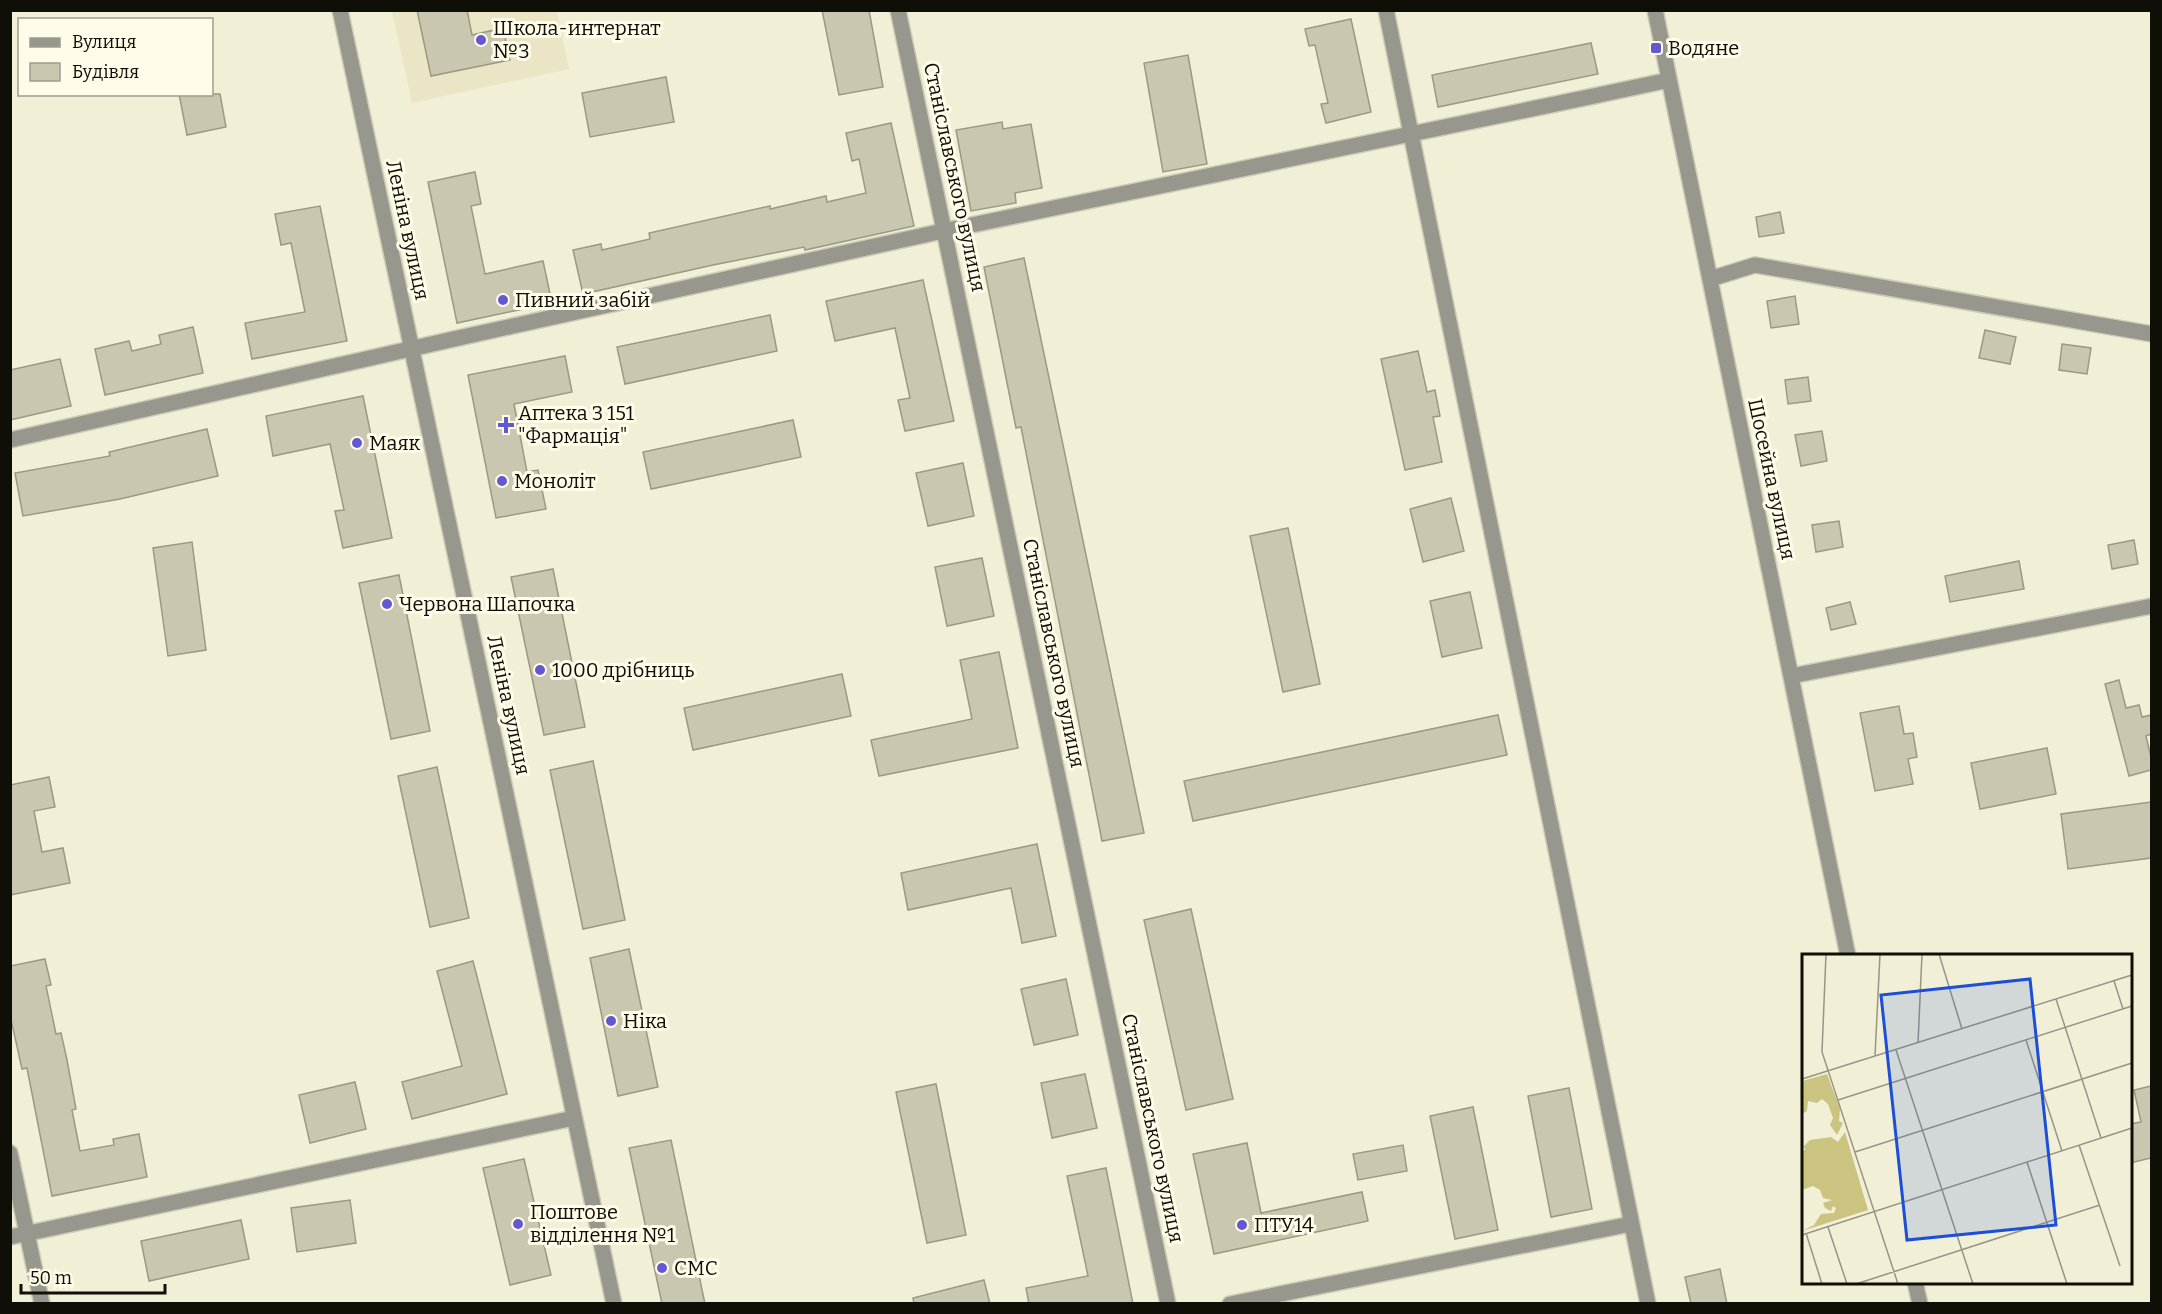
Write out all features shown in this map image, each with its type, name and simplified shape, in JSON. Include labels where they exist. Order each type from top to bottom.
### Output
[{"type":"street","name":"Леніна вулиця","points":[[340,10],[614,1304]]},
{"type":"street","name":"Станіславського вулиця","points":[[898,10],[1167,1304]]},
{"type":"street","points":[[1386,10],[1648,1304]]},
{"type":"street","name":"Шосейна вулиця","points":[[1655,10],[1848,954]]},
{"type":"street","points":[[10,440],[412,348],[945,231],[1669,81]]},
{"type":"street","points":[[1710,279],[1755,265],[2151,333]]},
{"type":"street","points":[[1791,676],[2151,606]]},
{"type":"street","points":[[10,1238],[574,1118]]},
{"type":"street","points":[[10,1153],[42,1304]]},
{"type":"street","points":[[1230,1304],[1630,1224]]},
{"type":"street","points":[[1916,1284],[1920,1304]]},
{"type":"shaded area","name":"Школа-интернат №3","points":[[392,11],[557,11],[569,69],[412,103]]},
{"type":"building","points":[[417,10],[467,10],[472,35],[503,28],[510,60],[431,76]]},
{"type":"building","points":[[822,10],[869,10],[883,87],[839,95]]},
{"type":"building","points":[[1351,19],[1371,112],[1326,123],[1321,104],[1328,103],[1315,45],[1309,46],[1305,29]]},
{"type":"building","points":[[1591,43],[1598,74],[1438,107],[1432,75]]},
{"type":"building","points":[[1188,55],[1207,164],[1163,172],[1144,63]]},
{"type":"building","points":[[666,77],[674,122],[590,137],[582,93]]},
{"type":"building","points":[[220,94],[226,127],[187,135],[179,96]]},
{"type":"building","points":[[1002,122],[1003,129],[1031,124],[1042,188],[1015,193],[1016,203],[971,211],[956,130]]},
{"type":"building","points":[[891,123],[914,226],[805,250],[804,247],[713,265],[583,294],[573,250],[601,244],[602,250],[650,239],[649,233],[770,206],[770,209],[826,196],[827,202],[866,193],[859,159],[852,161],[846,133]]},
{"type":"building","points":[[475,172],[481,204],[471,206],[485,274],[543,261],[552,303],[457,323],[428,182]]},
{"type":"building","points":[[320,206],[347,341],[252,359],[245,323],[305,312],[291,243],[281,245],[275,214]]},
{"type":"building","points":[[1780,212],[1784,233],[1759,237],[1756,217]]},
{"type":"building","points":[[1024,258],[1144,833],[1102,841],[1021,427],[1016,428],[984,267]]},
{"type":"building","points":[[923,280],[954,421],[905,431],[898,400],[910,398],[895,328],[835,341],[826,301]]},
{"type":"building","points":[[1795,296],[1799,324],[1771,328],[1767,301]]},
{"type":"building","points":[[770,315],[777,351],[625,384],[617,347]]},
{"type":"building","points":[[193,327],[203,373],[105,395],[95,349],[129,341],[132,351],[161,344],[159,335]]},
{"type":"building","points":[[1985,330],[2016,337],[2010,364],[1979,358]]},
{"type":"building","points":[[2062,344],[2091,348],[2087,374],[2059,370]]},
{"type":"building","points":[[1418,351],[1427,392],[1435,390],[1440,416],[1433,417],[1442,462],[1405,470],[1381,359]]},
{"type":"building","points":[[565,356],[572,392],[514,404],[527,472],[538,470],[546,509],[496,518],[468,375]]},
{"type":"building","points":[[60,359],[71,406],[10,420],[10,370]]},
{"type":"building","points":[[1808,377],[1811,401],[1788,404],[1785,380]]},
{"type":"building","points":[[363,396],[392,538],[343,548],[335,511],[344,510],[330,444],[273,456],[266,416]]},
{"type":"building","points":[[793,420],[801,457],[651,489],[643,452]]},
{"type":"building","points":[[207,429],[218,476],[120,499],[23,516],[15,473],[110,456],[109,452]]},
{"type":"building","points":[[1822,431],[1827,461],[1801,466],[1795,435]]},
{"type":"building","points":[[963,463],[974,516],[928,526],[916,473]]},
{"type":"building","points":[[1451,498],[1464,551],[1423,562],[1410,509]]},
{"type":"building","points":[[1839,521],[1843,547],[1816,552],[1812,525]]},
{"type":"building","points":[[1288,528],[1320,684],[1283,692],[1250,536]]},
{"type":"building","points":[[2134,540],[2138,564],[2112,569],[2108,545]]},
{"type":"building","points":[[192,542],[206,650],[168,656],[153,548]]},
{"type":"building","points":[[982,558],[994,616],[947,626],[935,567]]},
{"type":"building","points":[[2019,561],[2024,589],[1950,602],[1945,576]]},
{"type":"building","points":[[553,569],[585,727],[544,735],[511,577]]},
{"type":"building","points":[[399,575],[430,731],[391,739],[359,583]]},
{"type":"building","points":[[1470,592],[1482,648],[1442,657],[1430,601]]},
{"type":"building","points":[[1850,602],[1856,624],[1831,630],[1826,608]]},
{"type":"building","points":[[999,652],[1018,748],[879,776],[871,740],[972,719],[960,660]]},
{"type":"building","points":[[842,674],[851,716],[693,750],[684,708]]},
{"type":"building","points":[[2119,680],[2126,708],[2139,705],[2142,717],[2151,715],[2151,734],[2146,736],[2151,757],[2151,770],[2129,776],[2105,684]]},
{"type":"building","points":[[1899,706],[1904,734],[1913,733],[1917,757],[1908,759],[1913,784],[1875,791],[1860,713]]},
{"type":"building","points":[[1498,715],[1507,755],[1193,821],[1184,781]]},
{"type":"building","points":[[2047,748],[2056,794],[1980,809],[1971,763]]},
{"type":"building","points":[[593,761],[625,920],[583,929],[550,770]]},
{"type":"building","points":[[437,767],[469,918],[430,927],[398,776]]},
{"type":"building","points":[[49,777],[55,807],[34,811],[42,852],[63,848],[70,883],[10,895],[10,785]]},
{"type":"building","points":[[2151,802],[2151,858],[2068,869],[2061,814]]},
{"type":"building","points":[[1037,844],[1056,936],[1022,943],[1011,888],[908,910],[901,873]]},
{"type":"building","points":[[1191,909],[1233,1099],[1186,1110],[1144,920]]},
{"type":"building","points":[[629,949],[658,1087],[618,1096],[590,958]]},
{"type":"building","points":[[45,959],[51,985],[46,986],[56,1034],[61,1033],[67,1060],[76,1109],[72,1110],[80,1151],[114,1145],[113,1139],[139,1134],[147,1177],[52,1196],[27,1068],[22,1069],[10,1015],[10,966]]},
{"type":"building","points":[[473,961],[507,1094],[412,1119],[402,1082],[462,1066],[437,971]]},
{"type":"building","points":[[1066,979],[1078,1035],[1034,1045],[1021,989]]},
{"type":"building","points":[[1085,1074],[1097,1128],[1052,1138],[1041,1083]]},
{"type":"building","points":[[355,1082],[366,1129],[310,1143],[299,1095]]},
{"type":"building","points":[[936,1084],[966,1235],[927,1243],[896,1092]]},
{"type":"building","points":[[2151,1086],[2151,1158],[2132,1163],[2132,1124],[2141,1122],[2134,1090]]},
{"type":"building","points":[[1569,1088],[1592,1209],[1551,1217],[1528,1096]]},
{"type":"building","points":[[1473,1107],[1498,1230],[1455,1239],[1430,1116]]},
{"type":"building","points":[[671,1140],[705,1304],[662,1304],[629,1148]]},
{"type":"building","points":[[1247,1143],[1261,1213],[1362,1192],[1368,1221],[1214,1254],[1193,1154]]},
{"type":"building","points":[[1403,1145],[1407,1171],[1358,1180],[1353,1154]]},
{"type":"building","points":[[524,1159],[551,1275],[510,1285],[483,1168]]},
{"type":"building","points":[[1106,1168],[1133,1304],[1029,1304],[1026,1288],[1088,1276],[1067,1176]]},
{"type":"building","points":[[350,1200],[356,1243],[297,1252],[291,1208]]},
{"type":"building","points":[[241,1220],[249,1259],[149,1281],[141,1241]]},
{"type":"building","points":[[1720,1269],[1727,1304],[1691,1304],[1685,1277]]},
{"type":"building","points":[[984,1280],[990,1304],[914,1304],[913,1298]]},
{"type":"place","name":"Школа-интернат №3","points":[[481,40]]},
{"type":"place","name":"Водяне","points":[[1656,48]]},
{"type":"place","name":"Пивний забій","points":[[503,300]]},
{"type":"place","name":"Аптека 3 151 \"Фармація\"","points":[[506,425]]},
{"type":"place","name":"Маяк","points":[[357,443]]},
{"type":"place","name":"Моноліт","points":[[502,481]]},
{"type":"place","name":"Червона Шапочка","points":[[387,604]]},
{"type":"place","name":"1000 дрібниць","points":[[540,670]]},
{"type":"place","name":"Ніка","points":[[611,1021]]},
{"type":"place","name":"Поштове відділення №1","points":[[518,1224]]},
{"type":"place","name":"ПТУ14","points":[[1242,1225]]},
{"type":"place","name":"СМС","points":[[662,1268]]}]
